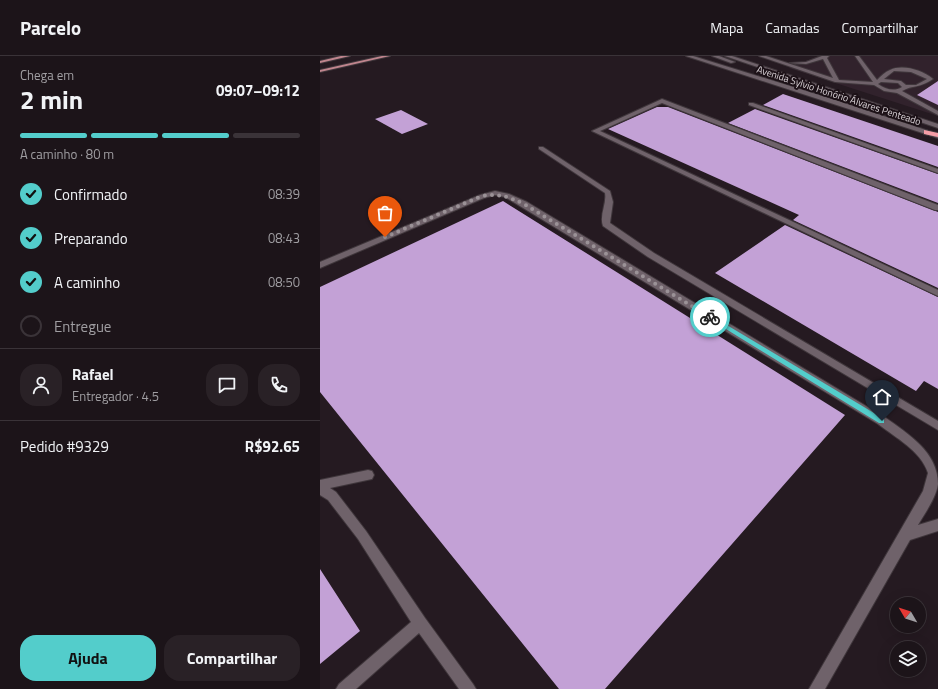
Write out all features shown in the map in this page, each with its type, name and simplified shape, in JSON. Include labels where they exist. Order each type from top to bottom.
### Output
[{"type":"highway","points":[[927,132],[938,136]]},
{"type":"main road","points":[[320,62],[348,56],[352,59],[350,64]]},
{"type":"main road","points":[[320,71],[388,56]]},
{"type":"street","name":"Avenida Sylvio Honório Álvares Penteado","points":[[688,56],[927,132]]},
{"type":"street","points":[[701,56],[809,91],[830,100]]},
{"type":"street","points":[[714,56],[842,96]]},
{"type":"street","name":"Avenida Sylvio Honório Álvares Penteado","points":[[728,56],[806,82],[842,96],[938,126]]},
{"type":"street","points":[[761,56],[837,81],[899,82],[906,87]]},
{"type":"street","points":[[782,62],[806,63],[826,56],[837,81]]},
{"type":"street","points":[[857,56],[883,89],[898,91],[938,113]]},
{"type":"street","points":[[806,63],[810,72]]},
{"type":"street","points":[[877,82],[886,74],[900,69],[916,73],[930,79],[917,86],[906,87],[898,91]]},
{"type":"street","points":[[806,82],[838,90],[938,121]]},
{"type":"street","points":[[938,208],[662,101],[595,131],[938,293]]},
{"type":"street","points":[[751,104],[938,171]]},
{"type":"street","points":[[541,148],[608,192],[611,203],[605,218],[606,224],[651,255],[938,426]]},
{"type":"street","points":[[320,265],[468,201],[495,193],[507,195],[882,421],[923,453],[931,464],[934,474],[929,490],[906,535],[817,689]]},
{"type":"street","points":[[320,485],[368,475]]},
{"type":"street","points":[[320,489],[332,496],[362,535],[420,623],[468,689]]},
{"type":"street","points":[[906,535],[938,525]]},
{"type":"street","points":[[344,689],[420,623]]},
{"type":"shaded area","points":[[818,56],[938,56],[938,116],[789,68]]},
{"type":"building","points":[[938,81],[938,105],[917,95]]},
{"type":"building","points":[[783,94],[938,146],[938,167],[763,105]]},
{"type":"building","points":[[657,107],[668,107],[938,212],[938,288],[793,220],[799,215],[608,129]]},
{"type":"building","points":[[755,109],[938,174],[938,203],[728,123]]},
{"type":"building","points":[[401,110],[428,124],[402,134],[375,119]]},
{"type":"building","points":[[503,201],[845,415],[605,689],[559,689],[320,392],[320,287]]},
{"type":"building","points":[[785,225],[938,297],[938,389],[924,381],[916,391],[715,273]]},
{"type":"building","points":[[320,569],[360,631],[320,664]]},
{"type":"way so far","points":[[385,237],[482,196],[495,193],[507,195],[710,317]]},
{"type":"route","points":[[710,317],[882,421]]}]
